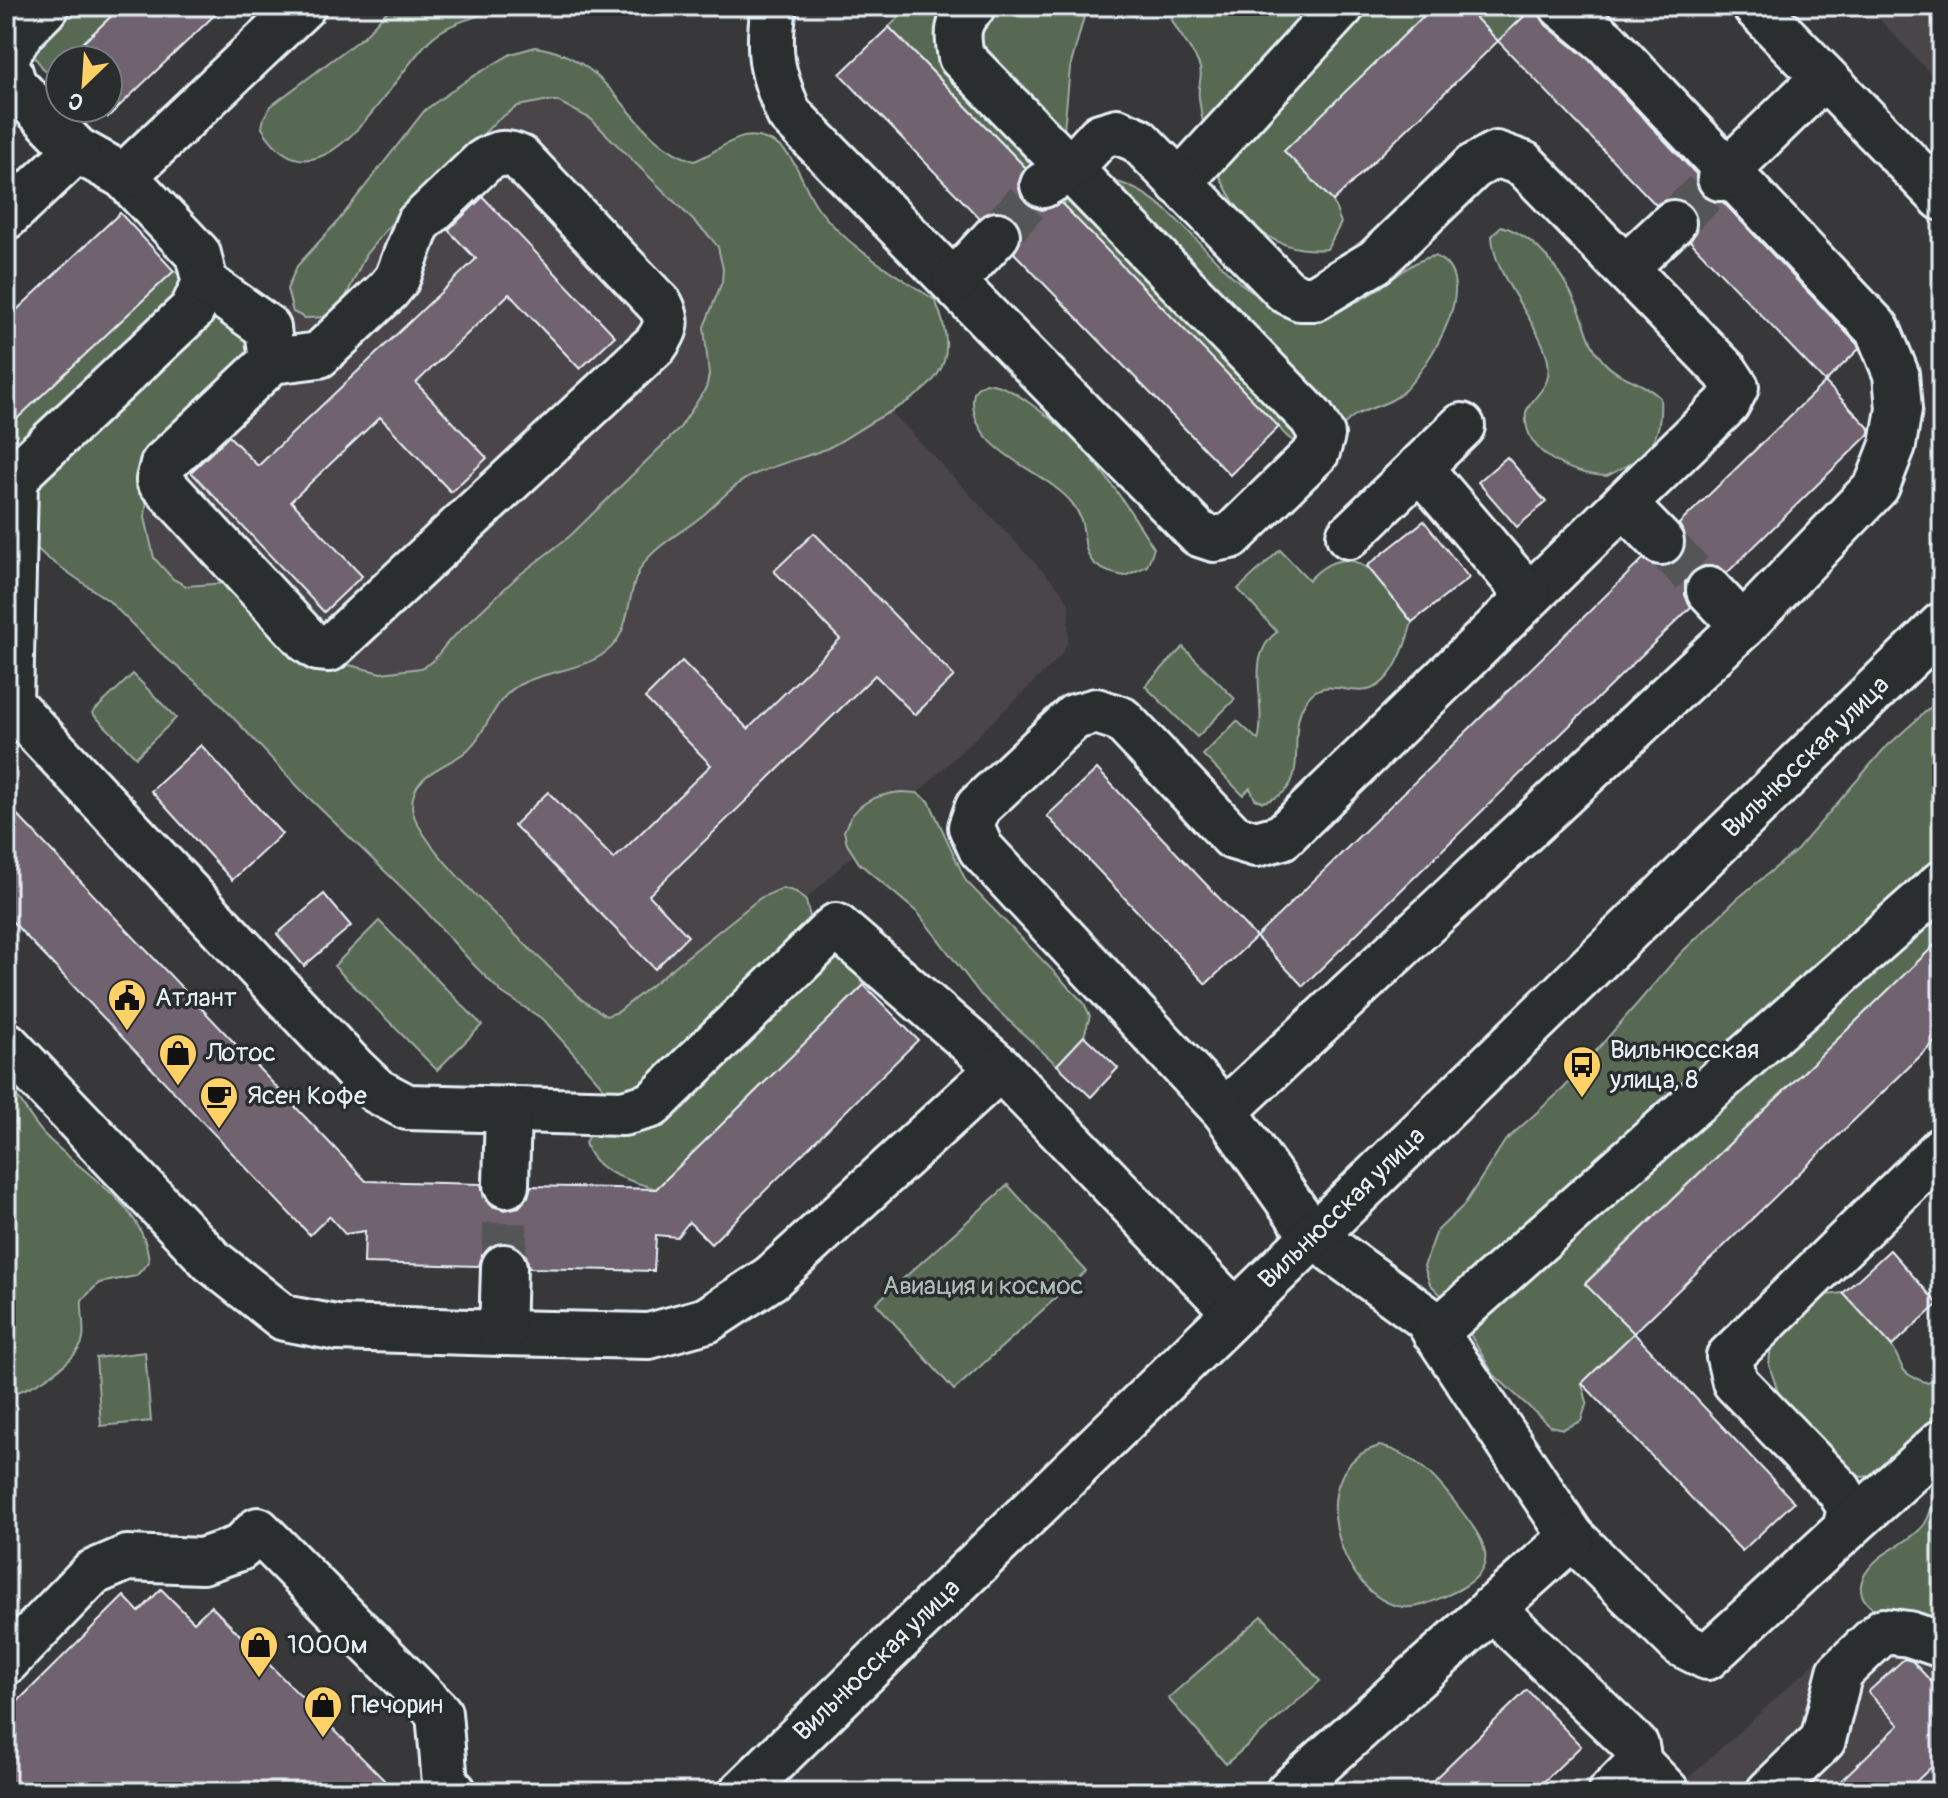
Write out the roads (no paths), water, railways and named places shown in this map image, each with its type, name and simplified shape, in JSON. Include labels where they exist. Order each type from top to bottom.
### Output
[{"type":"street","points":[[47,6],[21,32],[6,59],[14,85],[77,150],[124,176],[198,254],[205,283],[192,310],[23,469],[15,483],[9,601],[10,703],[355,1070],[377,1091],[407,1107],[623,1113],[652,1105],[836,926],[1000,1068],[1235,1312]]},
{"type":"street","points":[[124,176],[303,6]]},
{"type":"street","points":[[774,6],[770,37],[772,73],[789,114],[1199,534],[1214,539],[1231,536],[1317,452],[1322,435],[1312,418],[1057,177],[961,57],[957,37],[961,17],[973,6]]},
{"type":"street","points":[[1179,183],[1342,6]]},
{"type":"street","points":[[1225,1111],[1743,626],[1877,486],[1893,445],[1899,409],[1896,374],[1878,330],[1724,174],[1606,42],[1562,6]]},
{"type":"street","points":[[1769,10],[1824,77],[1942,198]]},
{"type":"street","points":[[1724,174],[1824,77]]},
{"type":"street","points":[[1057,177],[1100,136],[1117,131],[1138,140],[1286,291],[1300,298],[1315,298],[1376,261],[1473,167],[1496,154],[1524,164],[1726,372],[1736,387],[1727,404],[1282,837],[1256,844],[1233,837],[1121,719],[1096,711],[1074,717],[978,807],[971,827],[981,849],[1225,1111],[1313,1236],[1426,1318],[1572,1537],[1681,1644],[1707,1657],[1942,1442]]},
{"type":"street","points":[[6,217],[77,150]]},
{"type":"street","points":[[508,153],[520,158],[661,306],[666,317],[666,330],[656,344],[329,649],[318,648],[308,641],[159,480],[163,464],[272,361],[319,355],[393,285],[418,224],[483,162],[494,155],[508,153]]},
{"type":"street","points":[[1625,268],[1673,223]]},
{"type":"street","points":[[953,282],[997,235]]},
{"type":"street","points":[[205,283],[268,328],[272,361]]},
{"type":"street","points":[[1349,536],[1462,426]]},
{"type":"street","points":[[1419,467],[1529,596]]},
{"type":"street","points":[[1624,504],[1661,542]]},
{"type":"street","points":[[1709,590],[1743,626]]},
{"type":"street","name":"Вильнюсская улица","points":[[742,1792],[1942,625]]},
{"type":"street","points":[[1435,1333],[1942,883]]},
{"type":"street","points":[[6,1044],[212,1261],[284,1318],[337,1328],[502,1333],[649,1336],[707,1320],[771,1278],[1000,1068]]},
{"type":"street","points":[[506,1185],[508,1109]]},
{"type":"street","points":[[1845,1530],[1850,1508],[1839,1490],[1735,1382],[1729,1357],[1942,1149]]},
{"type":"street","points":[[502,1333],[504,1267]]},
{"type":"street","points":[[6,1662],[92,1573],[127,1558],[202,1561],[240,1548],[258,1530],[439,1713],[445,1783],[454,1792]]},
{"type":"street","points":[[1288,1792],[1572,1537]]},
{"type":"street","points":[[1492,1608],[1636,1746],[1639,1782]]},
{"type":"street","points":[[1769,1792],[1823,1740],[1840,1672],[1883,1631],[1909,1634],[1942,1645]]},
{"type":"tunnel","points":[[1673,223],[1720,178]]},
{"type":"tunnel","points":[[997,235],[1043,185]]},
{"type":"tunnel","points":[[1661,542],[1709,590]]},
{"type":"tunnel","points":[[504,1267],[506,1185]]},
{"type":"place","name":"Атлант","points":[[127,1032]]},
{"type":"place","name":"Лотос","points":[[178,1087]]},
{"type":"place","name":"Вильнюсская улица, 8","points":[[1582,1099]]},
{"type":"place","name":"Ясен Кофе","points":[[219,1130]]},
{"type":"place","name":"1000м","points":[[259,1679]]},
{"type":"place","name":"Печорин","points":[[323,1739]]},
{"type":"park label","name":"Авиация и космос","points":[[983,1286]]}]
